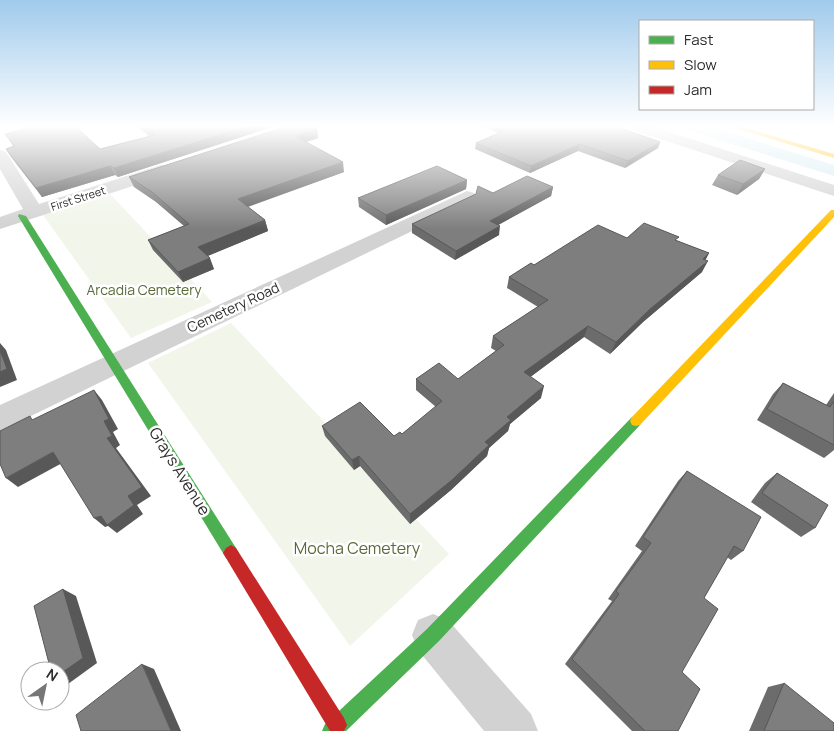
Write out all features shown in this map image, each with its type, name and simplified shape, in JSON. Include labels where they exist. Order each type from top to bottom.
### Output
[{"type":"street","name":"Grays Avenue","points":[[2,160],[28,214],[114,364],[334,728]]},
{"type":"street","points":[[739,160],[834,191]]},
{"type":"street","name":"First Street","points":[[0,223],[185,163]]},
{"type":"street","name":"Cemetery Road","points":[[0,419],[467,196]]},
{"type":"street","points":[[334,728],[433,635],[834,212]]},
{"type":"street","points":[[433,635],[514,731]]},
{"type":"green space","name":"Arcadia Cemetery","points":[[110,194],[212,302],[131,338],[43,215]]},
{"type":"green space","name":"Mocha Cemetery","points":[[231,323],[449,554],[350,646],[148,363]]},
{"type":"building","points":[[15,160],[139,160],[114,168],[110,166],[36,188]]},
{"type":"building","points":[[182,160],[340,160],[343,162],[238,199],[265,220],[198,247],[210,258],[178,272],[148,240],[189,224],[152,192],[129,177]]},
{"type":"building","points":[[517,160],[544,160],[531,166]]},
{"type":"building","points":[[740,160],[765,169],[743,184],[718,175]]},
{"type":"building","points":[[437,166],[467,180],[386,215],[358,198]]},
{"type":"building","points":[[527,176],[553,187],[490,221],[500,226],[456,251],[412,224],[476,194],[478,186],[493,193]]},
{"type":"building","points":[[644,223],[679,237],[675,240],[709,253],[703,259],[708,261],[649,310],[616,342],[588,326],[524,372],[544,386],[507,417],[511,420],[485,442],[489,445],[452,480],[410,514],[359,456],[352,460],[322,426],[360,402],[394,436],[400,432],[402,434],[442,401],[416,379],[439,363],[458,379],[504,345],[493,336],[548,300],[509,277],[531,263],[534,265],[598,225],[627,238]]},
{"type":"building","points":[[0,350],[7,369],[0,372]]},
{"type":"building","points":[[783,383],[830,407],[834,401],[834,445],[767,409]]},
{"type":"building","points":[[94,390],[109,419],[104,421],[112,436],[107,438],[142,487],[128,496],[134,505],[107,525],[101,516],[94,518],[53,452],[6,478],[0,464],[0,431],[30,416],[32,420]]},
{"type":"building","points":[[687,471],[761,517],[743,551],[734,546],[704,598],[718,609],[682,672],[700,689],[678,731],[645,731],[572,659],[619,594],[616,591],[651,543],[643,537]]},
{"type":"building","points":[[777,473],[828,505],[815,528],[762,493]]},
{"type":"building","points":[[63,589],[83,658],[70,667],[70,661],[48,661],[34,606]]},
{"type":"building","points":[[142,664],[171,731],[81,731],[76,715]]},
{"type":"building","points":[[784,683],[834,723],[834,731],[764,731]]},
{"type":"waterway","points":[[799,160],[834,171]]},
{"type":"traffic: fast","points":[[22,216],[231,553]]},
{"type":"traffic: fast","points":[[332,731],[433,635],[636,421]]},
{"type":"traffic: slow","points":[[636,421],[834,212]]},
{"type":"traffic: jam","points":[[231,553],[337,725]]}]
